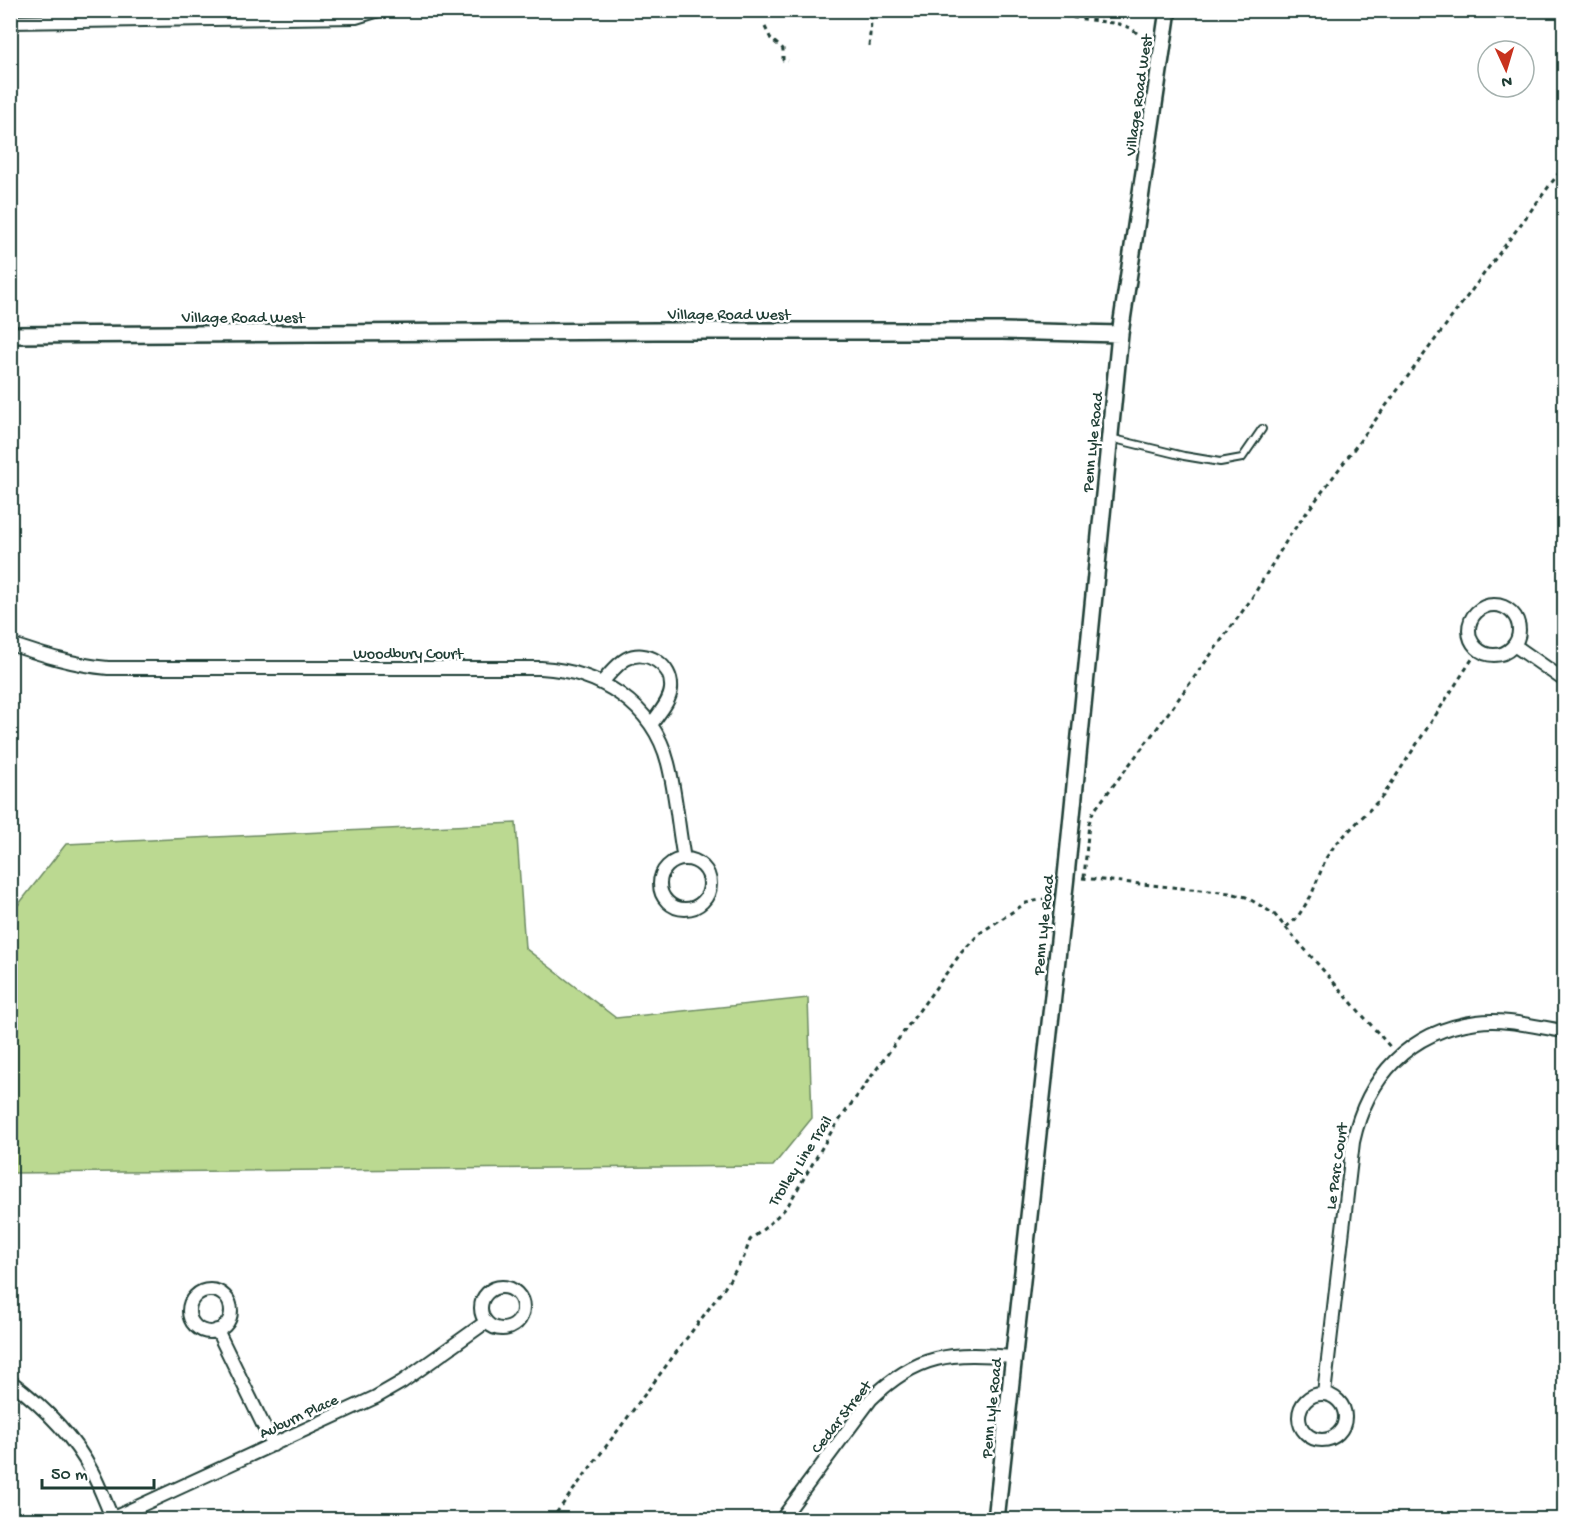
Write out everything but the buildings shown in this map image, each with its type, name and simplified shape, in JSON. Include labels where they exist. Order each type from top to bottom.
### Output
[{"type":"street","points":[[10,22],[356,17],[379,10]]},
{"type":"street","name":"Village Road West","points":[[10,335],[635,331],[1002,331],[1120,334],[1168,10]]},
{"type":"street","name":"Penn Lyle Road","points":[[996,1520],[1120,334]]},
{"type":"street","points":[[1488,605],[1505,607],[1516,618],[1519,628],[1514,645],[1507,652],[1498,655],[1485,654],[1478,650],[1470,640],[1469,621],[1478,609],[1488,605]]},
{"type":"street","name":"Woodbury Court","points":[[10,644],[69,662],[108,668],[542,668],[581,674],[602,682],[621,694],[651,725],[668,763],[684,859]]},
{"type":"street","points":[[1514,645],[1564,680]]},
{"type":"street","points":[[602,682],[619,664],[636,656],[647,656],[657,660],[670,677],[671,688],[668,699],[651,725]]},
{"type":"street","points":[[684,859],[698,862],[705,868],[710,884],[706,899],[698,906],[682,910],[662,897],[659,886],[660,877],[667,866],[684,859]]},
{"type":"street","name":"Le Parc Court","points":[[1324,1394],[1353,1142],[1366,1099],[1379,1078],[1412,1046],[1454,1026],[1478,1022],[1503,1022],[1564,1031]]},
{"type":"street","name":"Auburn Place","points":[[111,1519],[375,1397],[402,1382],[486,1322]]},
{"type":"street","points":[[217,1330],[273,1445]]},
{"type":"street","name":"Cedar Street","points":[[781,1520],[871,1400],[888,1382],[918,1365],[950,1355],[1014,1357]]},
{"type":"street","points":[[10,1381],[29,1395],[54,1419],[73,1442],[91,1471],[111,1519]]},
{"type":"lane","points":[[1110,438],[1184,456],[1220,462],[1242,458],[1262,429]]},
{"type":"path","points":[[869,46],[872,10]]},
{"type":"path","points":[[1018,10],[1119,24],[1131,28],[1138,34]]},
{"type":"path","points":[[765,27],[771,39],[783,49],[783,60],[788,61]]},
{"type":"path","points":[[1399,1057],[1286,927],[1274,914],[1261,905],[1246,897],[1230,893],[1084,878],[1089,823],[1094,812],[1250,601],[1290,535],[1564,166]]},
{"type":"path","points":[[1286,927],[1297,918],[1311,896],[1331,852],[1346,833],[1383,796],[1478,650]]},
{"type":"path","name":"Trolley Line Trail","points":[[551,1520],[725,1287],[744,1257],[750,1240],[787,1207],[833,1129],[961,953],[980,933],[1026,903],[1048,898]]},
{"type":"green space","points":[[516,823],[525,948],[616,1018],[808,998],[812,1118],[773,1166],[11,1173],[11,914],[66,844]]}]
